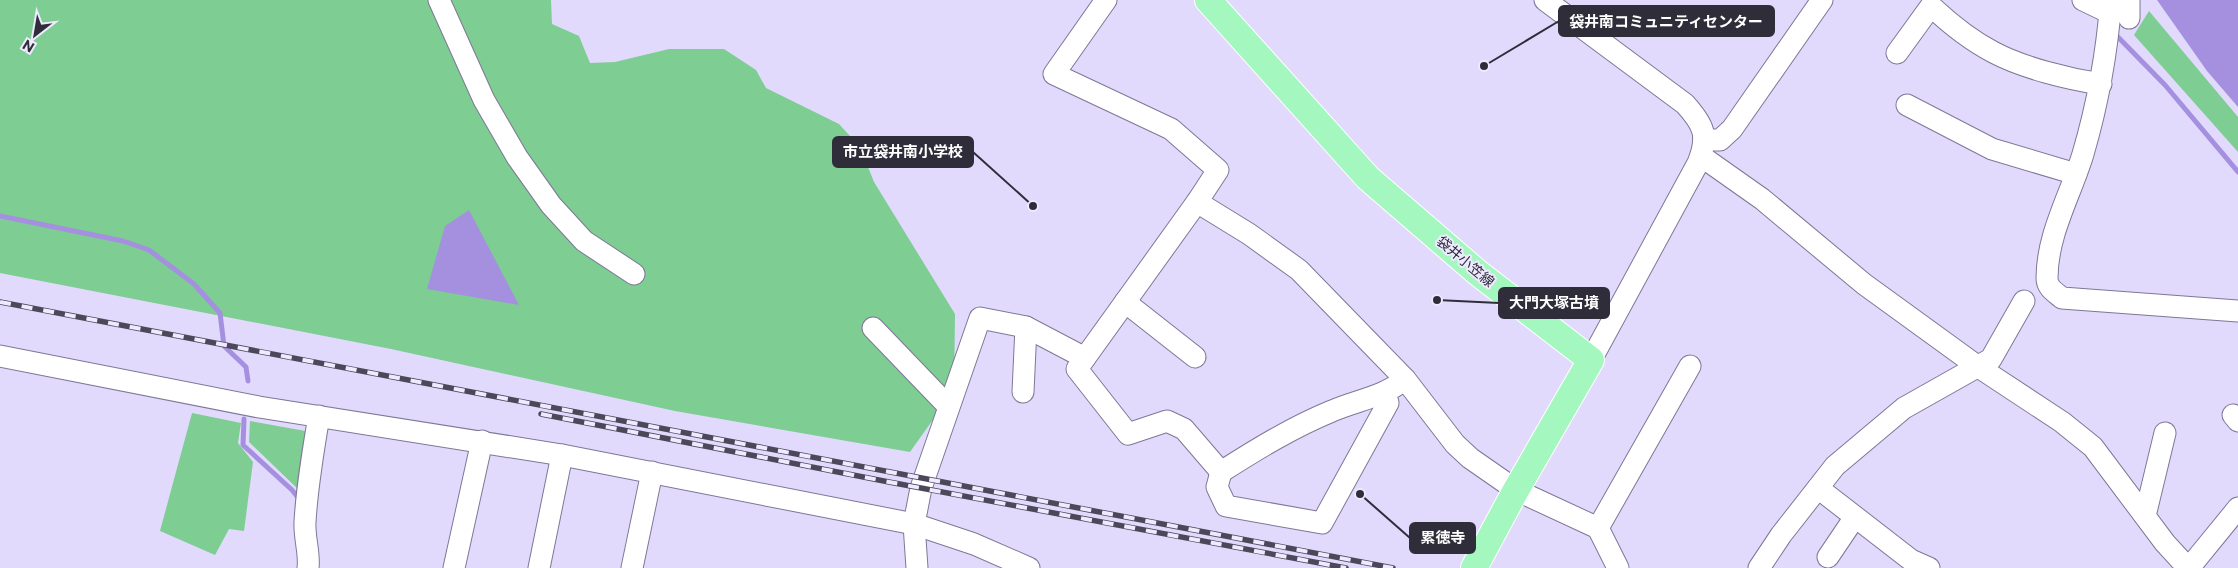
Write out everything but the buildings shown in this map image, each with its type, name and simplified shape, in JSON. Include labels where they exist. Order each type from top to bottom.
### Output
[{"type":"main road","name":"袋井小笠線","points":[[1208,0],[1368,178],[1478,273],[1591,360]]},
{"type":"main road","points":[[1479,561],[1516,490],[1591,360]]},
{"type":"street","points":[[439,0],[445,9],[484,100],[517,157],[551,205],[584,241],[634,274]]},
{"type":"street","points":[[1106,0],[1054,74],[1171,129],[1218,170],[1077,369],[1128,434],[1167,421],[1184,429],[1221,472]]},
{"type":"street","points":[[1545,0],[1685,104],[1698,119],[1704,132],[1702,148],[1591,360]]},
{"type":"street","points":[[1702,148],[1720,140],[1732,130],[1822,0]]},
{"type":"street","points":[[2082,0],[2120,8],[2107,48],[2101,84],[2076,174],[2052,243],[2047,279],[2050,289],[2062,298],[2238,311]]},
{"type":"street","points":[[1897,53],[1931,6],[1958,30],[1994,53],[2070,79],[2101,84]]},
{"type":"street","points":[[1907,105],[1992,149],[2076,174]]},
{"type":"street","points":[[1702,148],[1864,284],[1977,366],[2062,422],[2093,447],[2165,543],[2189,568],[2238,508]]},
{"type":"street","points":[[1197,202],[1249,234],[1299,270],[1405,379],[1455,444],[1470,458],[1516,490],[1598,528],[1618,568]]},
{"type":"street","points":[[1759,568],[1781,535],[1835,466],[1904,408],[1991,359],[2024,301]]},
{"type":"street","points":[[1125,302],[1195,357]]},
{"type":"street","points":[[917,568],[914,524],[922,488],[948,406],[980,318],[1026,327],[1085,358]]},
{"type":"street","points":[[1022,392],[1026,327]]},
{"type":"street","points":[[873,328],[948,406]]},
{"type":"street","points":[[0,356],[259,406],[562,454],[914,524],[974,544],[1029,568]]},
{"type":"street","points":[[1598,528],[1690,366]]},
{"type":"street","points":[[1385,392],[1388,403],[1322,523],[1226,506],[1217,486],[1221,472],[1288,432],[1332,411],[1385,392],[1392,390],[1405,379]]},
{"type":"street","points":[[308,568],[310,560],[305,532],[306,495],[319,416]]},
{"type":"street","points":[[2145,516],[2165,433]]},
{"type":"street","points":[[454,568],[482,441]]},
{"type":"street","points":[[539,568],[562,454]]},
{"type":"street","points":[[632,568],[652,472]]},
{"type":"street","points":[[1818,488],[1911,560],[1929,568]]},
{"type":"street","points":[[1828,557],[1855,517]]},
{"type":"green space","points":[[0,0],[551,0],[552,24],[579,36],[590,63],[615,62],[669,49],[724,49],[756,70],[766,88],[839,124],[860,147],[874,182],[955,314],[954,390],[910,452],[675,411],[391,349],[0,273]]},
{"type":"green space","points":[[2149,11],[2238,117],[2238,152],[2134,35]]},
{"type":"green space","points":[[192,413],[241,423],[238,443],[253,462],[244,531],[229,529],[215,555],[160,531]]},
{"type":"green space","points":[[250,421],[311,432],[301,492],[249,442]]},
{"type":"shaded area","points":[[2157,0],[2238,0],[2238,107],[2207,71]]},
{"type":"shaded area","points":[[469,210],[519,305],[427,289],[445,226]]},
{"type":"waterway","points":[[2114,33],[2165,85],[2238,172]]},
{"type":"waterway","points":[[0,216],[123,241],[149,250],[194,284],[220,313],[224,346],[246,367],[248,381]]},
{"type":"waterway","points":[[244,419],[243,445],[292,490],[300,500]]},
{"type":"railway","points":[[0,302],[1393,568]]},
{"type":"railway","points":[[541,414],[1346,568]]},
{"type":"place","name":"袋井南コミュニティセンター","points":[[1484,66]]},
{"type":"place","name":"市立袋井南小学校","points":[[1033,206]]},
{"type":"place","name":"大門大塚古墳","points":[[1437,300]]},
{"type":"place","name":"累徳寺","points":[[1360,494]]}]
